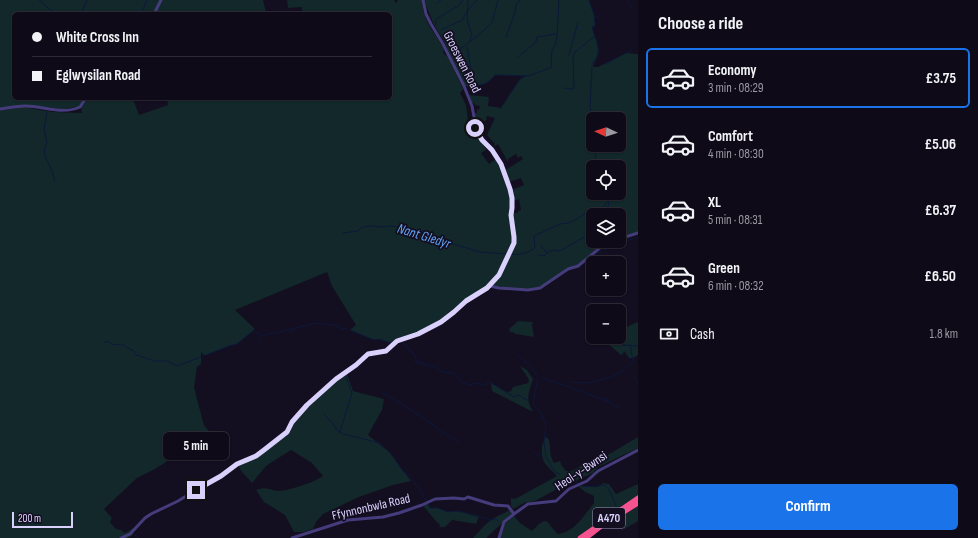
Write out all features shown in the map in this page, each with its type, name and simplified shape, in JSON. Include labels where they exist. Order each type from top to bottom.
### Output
[{"type":"highway","name":"A470","points":[[580,538],[638,498]]},
{"type":"highway","name":"A470","points":[[586,538],[638,503]]},
{"type":"street","points":[[155,12],[161,0]]},
{"type":"street","name":"Groeswen Road","points":[[423,0],[426,14],[464,86],[472,106],[477,133],[497,157],[510,189],[514,243],[502,270],[490,286]]},
{"type":"street","points":[[0,109],[22,106],[52,110],[72,110],[80,107],[85,100]]},
{"type":"street","points":[[626,237],[638,233]]},
{"type":"street","points":[[121,538],[130,534],[145,518],[151,514],[178,501],[221,476],[237,464],[256,456],[287,432],[292,422],[307,405],[336,379],[356,365],[368,354],[386,351],[397,341],[418,334],[441,322],[452,315],[466,301],[490,286],[528,290],[540,288],[568,269],[578,266],[600,248]]},
{"type":"street","name":"Heol-y-Bwnsi","points":[[514,514],[528,504],[556,501],[569,489],[587,481],[598,471],[638,450]]},
{"type":"street","name":"Ffynnonbwla Road","points":[[292,538],[348,520],[390,515],[422,505],[435,499],[464,499],[468,497],[494,505],[508,506],[514,514]]},
{"type":"street","points":[[499,538],[504,522],[514,514]]},
{"type":"green space","points":[[0,0],[160,0],[154,12],[12,12],[12,100],[83,100],[79,107],[59,109],[29,105],[0,108]]},
{"type":"green space","points":[[162,0],[263,0],[266,12],[156,12]]},
{"type":"green space","points":[[287,0],[395,0],[394,1],[396,3],[398,0],[422,0],[424,12],[431,29],[444,50],[443,53],[448,57],[463,89],[460,93],[466,105],[468,120],[473,120],[474,129],[486,150],[481,153],[489,164],[496,159],[510,192],[513,240],[499,274],[490,285],[443,320],[422,331],[392,343],[379,339],[374,340],[350,330],[356,325],[332,286],[327,272],[235,310],[254,328],[254,330],[237,344],[206,355],[203,355],[201,351],[201,364],[197,367],[194,387],[203,422],[209,431],[198,442],[155,469],[137,478],[104,509],[112,518],[110,522],[116,529],[125,533],[135,527],[137,529],[133,532],[133,535],[127,538],[0,538],[0,110],[22,107],[53,112],[82,113],[81,108],[87,100],[133,100],[139,115],[168,105],[167,100],[392,100],[392,12],[302,12],[302,7],[288,8]]},
{"type":"green space","points":[[424,0],[589,0],[595,22],[595,26],[592,27],[598,44],[598,55],[593,67],[598,67],[626,53],[638,54],[638,232],[626,236],[626,208],[586,208],[586,248],[597,248],[588,256],[586,256],[586,258],[577,266],[571,267],[540,287],[529,289],[493,286],[505,267],[515,241],[512,213],[518,213],[518,211],[521,210],[519,199],[514,201],[512,190],[524,185],[521,178],[509,182],[504,171],[523,159],[521,156],[518,158],[516,154],[508,159],[508,162],[498,144],[494,147],[495,144],[487,135],[495,118],[487,116],[486,121],[475,122],[475,113],[477,113],[477,109],[479,110],[480,106],[472,103],[469,95],[489,97],[488,106],[501,108],[520,79],[526,76],[495,75],[484,84],[469,87],[465,86],[445,43],[433,23]]},
{"type":"green space","points":[[518,321],[533,322],[534,337],[510,332],[509,329]]},
{"type":"green space","points":[[638,322],[638,355],[633,358],[629,358],[624,351],[621,355],[608,344],[626,344],[626,327]]},
{"type":"green space","points":[[520,366],[527,370],[533,379],[528,399],[533,412],[492,391],[491,383],[507,392],[511,391],[513,387],[528,383],[528,378]]},
{"type":"green space","points":[[346,371],[353,391],[384,399],[382,410],[368,435],[389,452],[411,481],[393,485],[359,497],[323,514],[316,522],[313,529],[303,532],[294,532],[285,515],[264,502],[256,490],[262,488],[278,491],[288,490],[323,476],[312,463],[291,450],[266,466],[252,483],[237,464],[261,452],[287,432],[292,422],[307,405]]},
{"type":"green space","points":[[545,437],[548,438],[551,456],[554,463],[560,461],[566,471],[572,471],[604,452],[606,456],[638,437],[638,448],[598,467],[593,473],[575,482],[557,489],[535,501],[524,503],[513,509],[511,506],[511,498],[515,499],[557,476],[543,460],[542,445]]},
{"type":"green space","points":[[603,483],[609,484],[616,494],[638,484],[638,496],[576,538],[500,538],[505,524],[514,516],[520,523],[532,531],[545,521],[549,523],[558,534],[564,533],[579,522],[594,503],[594,496],[585,492],[578,486],[598,487]]},
{"type":"green space","points":[[428,503],[430,508],[438,508],[448,512],[459,511],[479,516],[476,524],[452,520],[445,527],[439,527],[440,525],[423,506]]},
{"type":"green space","points":[[638,506],[638,521],[623,530],[615,521]]},
{"type":"green space","points":[[509,510],[512,514],[486,538],[473,538],[491,520]]},
{"type":"waterway","points":[[39,0],[53,12]]},
{"type":"waterway","points":[[82,12],[87,0]]},
{"type":"waterway","points":[[142,12],[147,0]]},
{"type":"waterway","points":[[437,3],[441,0]]},
{"type":"waterway","points":[[435,26],[436,19],[458,6],[463,0]]},
{"type":"waterway","points":[[468,0],[467,20],[472,35],[470,41]]},
{"type":"waterway","points":[[441,30],[462,20],[477,0]]},
{"type":"waterway","points":[[454,52],[468,43],[490,25],[493,21],[498,0]]},
{"type":"waterway","points":[[506,37],[516,5],[520,0]]},
{"type":"waterway","points":[[467,87],[486,83],[495,75],[529,76],[552,67],[552,50],[557,37],[559,0]]},
{"type":"waterway","name":"Nant Gledyr","points":[[589,0],[594,15],[595,26],[592,27],[598,49],[597,57],[592,65]]},
{"type":"waterway","points":[[627,0],[631,8]]},
{"type":"waterway","name":"Nant Gledyr","points":[[595,18],[600,15]]},
{"type":"waterway","points":[[569,55],[578,22]]},
{"type":"waterway","points":[[518,57],[536,42],[537,37],[556,34]]},
{"type":"waterway","points":[[565,88],[574,88],[573,55],[595,36]]},
{"type":"waterway","points":[[467,47],[474,84],[478,84]]},
{"type":"waterway","points":[[605,64],[632,50]]},
{"type":"waterway","name":"Nant Gledyr","points":[[591,112],[590,107],[592,68]]},
{"type":"waterway","points":[[500,109],[520,79],[526,76]]},
{"type":"waterway","points":[[47,112],[44,129],[47,143],[44,152],[54,176],[54,181]]},
{"type":"waterway","name":"Nant Gledyr","points":[[595,152],[596,160]]},
{"type":"waterway","name":"Nant Gledyr","points":[[510,254],[523,254],[535,248],[534,236],[560,224],[568,223],[577,219],[587,212],[600,210],[609,200]]},
{"type":"waterway","name":"Nant Gledyr","points":[[607,208],[609,204],[608,201]]},
{"type":"waterway","name":"Nant Gledyr","points":[[343,233],[358,231],[362,227],[370,226],[401,227],[420,233],[437,242],[453,244],[480,252],[506,254]]},
{"type":"waterway","points":[[541,246],[547,253],[553,250],[560,251],[586,236]]},
{"type":"waterway","points":[[594,256],[620,243],[638,237]]},
{"type":"waterway","points":[[539,255],[544,256],[547,253]]},
{"type":"waterway","points":[[203,355],[237,344],[254,330],[261,336],[317,323],[334,325],[343,329],[347,328]]},
{"type":"waterway","points":[[289,332],[294,330]]},
{"type":"waterway","points":[[350,330],[374,340],[392,343]]},
{"type":"waterway","points":[[258,341],[261,337]]},
{"type":"waterway","points":[[401,341],[413,353],[417,360],[436,367],[441,371],[455,374],[461,381],[468,385],[478,383],[483,385],[490,382],[514,397],[519,395],[527,400]]},
{"type":"waterway","points":[[104,342],[110,342],[113,345],[121,344],[134,351],[135,354]]},
{"type":"waterway","points":[[620,344],[638,346]]},
{"type":"waterway","points":[[571,382],[587,383],[605,379],[621,372],[633,361],[630,345]]},
{"type":"waterway","points":[[136,355],[155,361],[167,361],[177,366],[201,357]]},
{"type":"waterway","points":[[518,355],[533,370],[538,380]]},
{"type":"waterway","points":[[414,361],[426,366]]},
{"type":"waterway","points":[[340,432],[352,393],[345,374]]},
{"type":"waterway","points":[[633,375],[638,383]]},
{"type":"waterway","points":[[541,377],[610,402]]},
{"type":"waterway","points":[[539,382],[537,383],[533,403],[541,414],[546,425],[544,442],[546,457],[555,472],[560,474]]},
{"type":"waterway","points":[[382,394],[386,394],[460,443]]},
{"type":"waterway","points":[[605,397],[612,405],[619,407],[619,409]]},
{"type":"waterway","points":[[324,414],[338,431],[343,434],[380,443],[393,456],[402,470],[409,476],[420,490],[426,501]]},
{"type":"waterway","points":[[534,452],[541,456]]},
{"type":"waterway","points":[[582,486],[605,486],[611,494],[617,509]]},
{"type":"waterway","points":[[428,504],[430,508],[438,508],[448,512],[458,511],[487,518],[488,520],[496,519],[498,521]]},
{"type":"waterway","points":[[134,534],[138,538]]},
{"type":"route","points":[[196,490],[221,476],[237,464],[256,456],[279,436],[287,432],[292,422],[301,414],[307,405],[336,379],[356,365],[368,354],[386,351],[393,343],[418,334],[441,322],[466,301],[490,286],[499,275],[514,243],[511,215],[512,198],[501,164],[492,150],[482,140],[475,128]]}]
